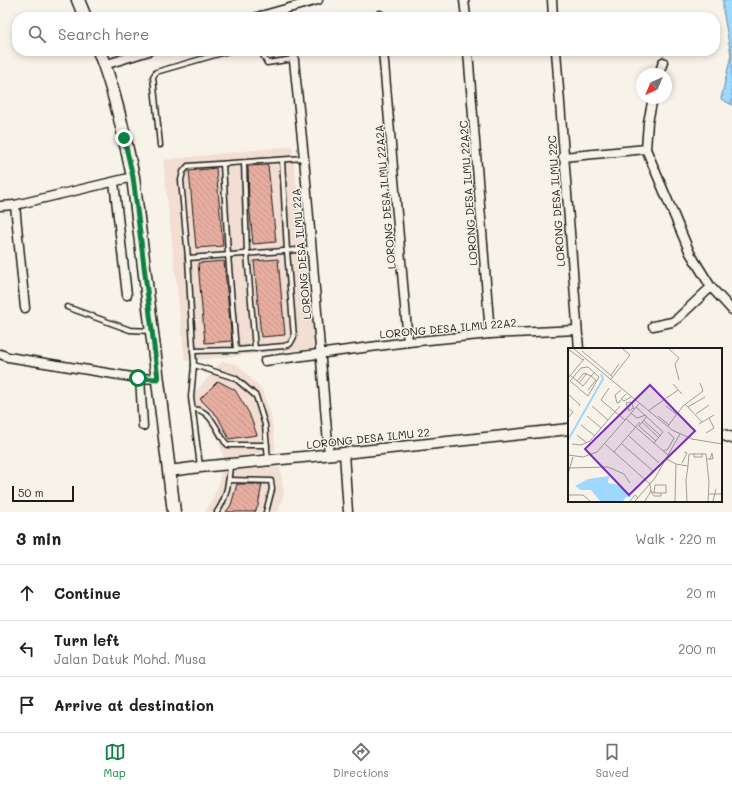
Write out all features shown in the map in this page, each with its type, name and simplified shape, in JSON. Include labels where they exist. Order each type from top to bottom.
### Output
[{"type":"main road","points":[[78,0],[83,12]]},
{"type":"main road","points":[[101,56],[124,138],[133,177],[174,512]]},
{"type":"street","points":[[274,12],[318,0]]},
{"type":"street","points":[[464,0],[465,12]]},
{"type":"street","points":[[552,0],[553,12]]},
{"type":"street","points":[[287,8],[287,12]]},
{"type":"street","points":[[104,65],[133,56]]},
{"type":"street","name":"LORONG DESA ILMU 22A","points":[[293,56],[304,158],[329,455]]},
{"type":"street","name":"LORONG DESA ILMU 22A2A","points":[[383,56],[408,342]]},
{"type":"street","name":"LORONG DESA ILMU 22A2C","points":[[468,56],[490,334]]},
{"type":"street","name":"LORONG DESA ILMU 22C","points":[[556,56],[579,348]]},
{"type":"street","points":[[661,68],[663,62]]},
{"type":"street","points":[[652,104],[648,122],[646,149],[690,253],[711,287],[732,310]]},
{"type":"street","points":[[564,157],[646,149]]},
{"type":"street","points":[[0,206],[15,205],[133,177]]},
{"type":"street","points":[[114,182],[127,295]]},
{"type":"street","points":[[15,205],[25,308]]},
{"type":"street","points":[[653,326],[672,322],[678,318],[711,287]]},
{"type":"street","name":"LORONG DESA ILMU 22A2","points":[[266,361],[408,342],[490,334],[577,330]]},
{"type":"street","points":[[0,354],[16,358],[140,378],[158,379]]},
{"type":"street","points":[[140,378],[143,426]]},
{"type":"street","name":"LORONG DESA ILMU 22","points":[[169,471],[568,429]]},
{"type":"street","points":[[722,434],[732,438]]},
{"type":"street","points":[[344,453],[348,512]]},
{"type":"lane","points":[[160,145],[153,77],[156,72],[212,56]]},
{"type":"lane","points":[[263,56],[267,62],[289,56]]},
{"type":"lane","points":[[200,467],[191,397],[194,365],[188,258],[181,180],[183,172],[188,166],[304,158]]},
{"type":"lane","points":[[193,351],[255,349],[284,346],[290,344],[294,337],[282,160]]},
{"type":"lane","points":[[244,163],[247,254],[255,349]]},
{"type":"lane","points":[[223,164],[228,255],[236,350]]},
{"type":"lane","points":[[188,258],[311,249]]},
{"type":"lane","points":[[67,307],[130,330],[152,331]]},
{"type":"lane","points":[[194,365],[234,378],[256,396],[265,425],[268,460]]},
{"type":"lane","points":[[193,409],[207,414],[228,446],[267,445]]},
{"type":"lane","points":[[216,512],[222,504],[229,480],[230,464]]},
{"type":"lane","points":[[229,480],[271,481],[272,489],[266,512]]},
{"type":"shaded area","points":[[292,146],[315,348],[185,361],[163,160]]},
{"type":"shaded area","points":[[223,361],[238,365],[263,391],[271,416],[276,450],[224,459],[219,442],[204,417],[186,402]]},
{"type":"shaded area","points":[[280,467],[284,493],[278,512],[205,512],[218,487],[221,471]]},
{"type":"water","points":[[723,0],[732,0],[732,105],[721,99],[731,55],[723,10]]},
{"type":"building","points":[[268,165],[276,242],[253,244],[249,203],[248,166]]},
{"type":"building","points":[[216,168],[223,246],[196,248],[189,171]]},
{"type":"building","points":[[278,259],[285,335],[261,337],[254,261]]},
{"type":"building","points":[[224,261],[232,341],[205,343],[198,263]]},
{"type":"building","points":[[218,381],[235,390],[249,413],[257,435],[229,439],[218,417],[200,399]]},
{"type":"building","points":[[237,484],[262,484],[258,506],[255,512],[226,512],[231,505]]},
{"type":"route","points":[[124,138],[133,177],[158,379],[138,378]]}]
